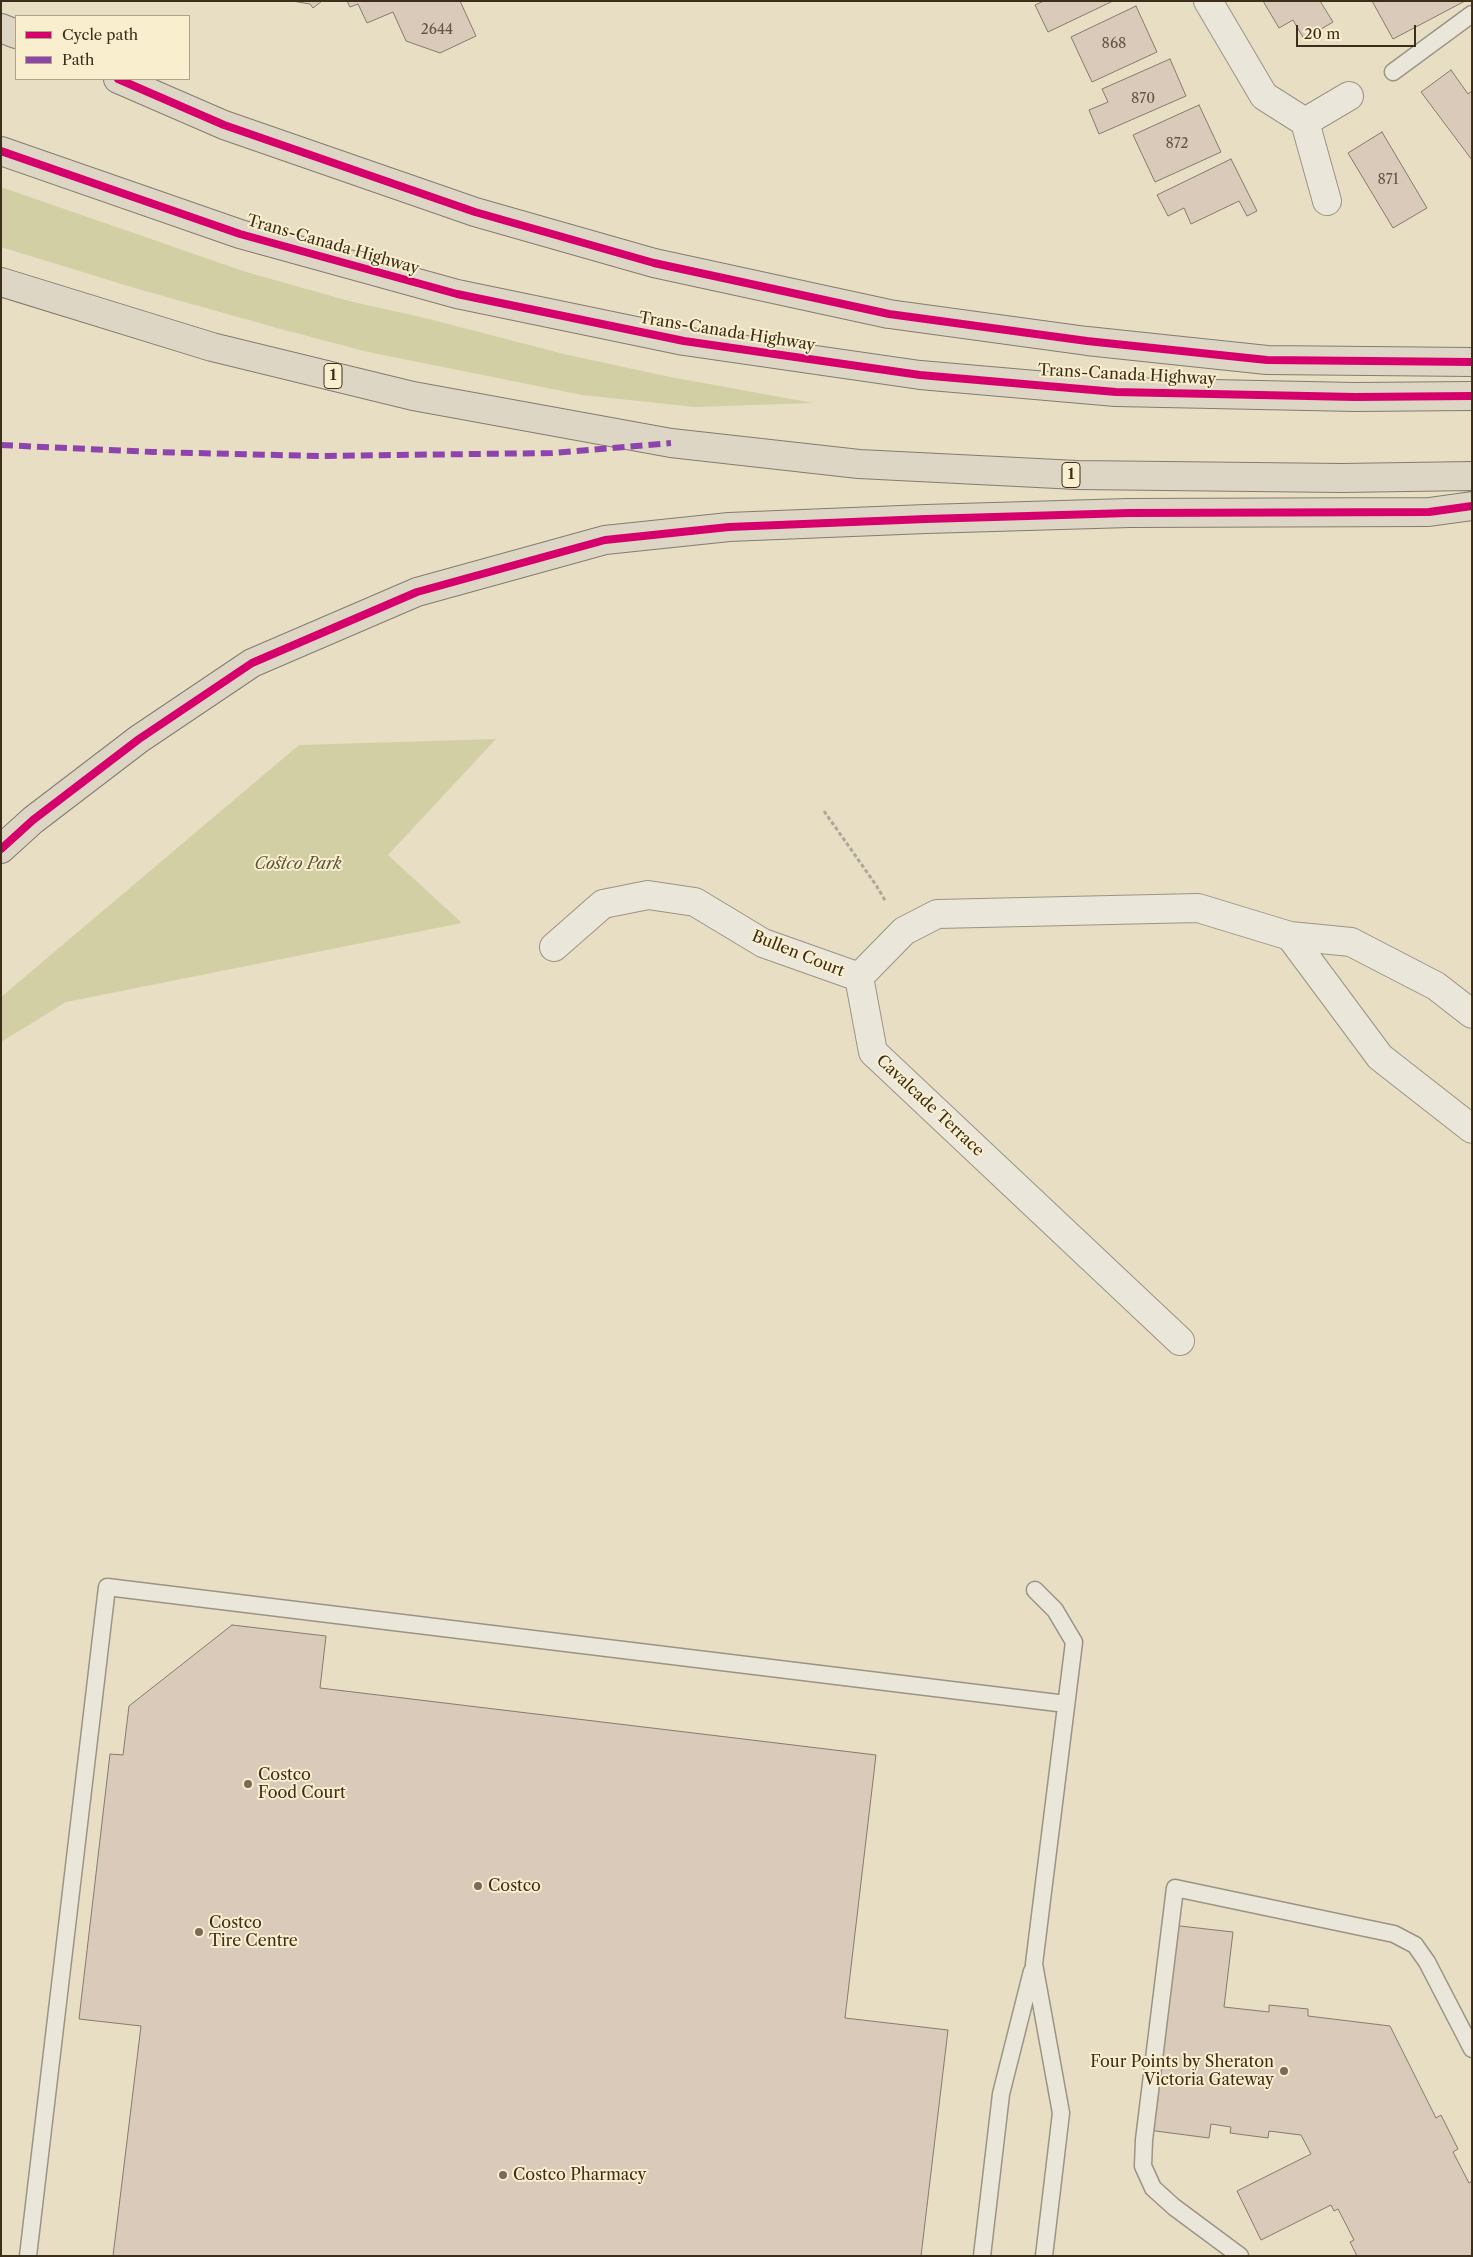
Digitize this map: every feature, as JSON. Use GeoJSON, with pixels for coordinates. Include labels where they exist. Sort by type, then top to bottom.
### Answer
{"type":"FeatureCollection","features":[{"type":"Feature","properties":{"kind":"highway"},"geometry":{"type":"LineString","coordinates":[[1,28],[15,34]]}},
{"type":"Feature","properties":{"kind":"highway"},"geometry":{"type":"LineString","coordinates":[[120,80],[224,125],[475,212],[654,263],[889,314],[1087,341],[1267,360],[1472,362]]}},
{"type":"Feature","properties":{"kind":"highway","name":"Trans-Canada Highway"},"geometry":{"type":"LineString","coordinates":[[1,152],[240,234],[457,294],[684,341],[920,376],[1116,392],[1472,396]]}},
{"type":"Feature","properties":{"kind":"highway","name":"1"},"geometry":{"type":"LineString","coordinates":[[1,282],[212,347],[404,393],[671,443],[859,464],[1077,476],[1342,478],[1472,476]]}},
{"type":"Feature","properties":{"kind":"highway"},"geometry":{"type":"LineString","coordinates":[[1,849],[33,820],[139,738],[252,663],[417,592],[605,540],[729,527],[1129,513],[1429,512],[1472,506]]}},
{"type":"Feature","properties":{"kind":"street"},"geometry":{"type":"LineString","coordinates":[[1208,1],[1264,96],[1305,122],[1327,202]]}},
{"type":"Feature","properties":{"kind":"street"},"geometry":{"type":"LineString","coordinates":[[1305,122],[1349,96]]}},
{"type":"Feature","properties":{"kind":"street","name":"Bullen Court"},"geometry":{"type":"LineString","coordinates":[[554,947],[603,904],[648,895],[695,902],[763,943],[859,978]]}},
{"type":"Feature","properties":{"kind":"street"},"geometry":{"type":"LineString","coordinates":[[859,978],[904,932],[937,914],[1198,908],[1290,936],[1351,942],[1436,986],[1472,1014]]}},
{"type":"Feature","properties":{"kind":"street"},"geometry":{"type":"LineString","coordinates":[[1290,936],[1380,1056],[1472,1129]]}},
{"type":"Feature","properties":{"kind":"street","name":"Cavalcade Terrace"},"geometry":{"type":"LineString","coordinates":[[859,978],[873,1052],[1180,1341]]}},
{"type":"Feature","properties":{"kind":"lane"},"geometry":{"type":"LineString","coordinates":[[1393,72],[1472,14]]}},
{"type":"Feature","properties":{"kind":"lane"},"geometry":{"type":"LineString","coordinates":[[28,2256],[107,1588],[1066,1704]]}},
{"type":"Feature","properties":{"kind":"lane"},"geometry":{"type":"LineString","coordinates":[[982,2256],[1001,2094],[1034,1964],[1074,1642],[1055,1610],[1035,1590]]}},
{"type":"Feature","properties":{"kind":"lane"},"geometry":{"type":"LineString","coordinates":[[1240,2256],[1174,2207],[1153,2188],[1143,2166],[1144,2140],[1174,1888],[1394,1934],[1415,1945],[1472,2049]]}},
{"type":"Feature","properties":{"kind":"lane"},"geometry":{"type":"LineString","coordinates":[[1034,1964],[1061,2113],[1044,2256]]}},
{"type":"Feature","properties":{"kind":"path"},"geometry":{"type":"LineString","coordinates":[[824,811],[876,885],[889,908]]}},
{"type":"Feature","properties":{"kind":"green space"},"geometry":{"type":"Polygon","coordinates":[[[1,187],[246,272],[349,301],[425,318],[564,354],[665,376],[813,403],[695,407],[582,395],[368,352],[277,328],[138,289],[1,247],[1,187]]]}},
{"type":"Feature","properties":{"kind":"green space","name":"Costco Park"},"geometry":{"type":"Polygon","coordinates":[[[496,739],[388,855],[462,923],[66,1002],[1,1042],[1,997],[299,745],[496,739]]]}},
{"type":"Feature","properties":{"kind":"building"},"geometry":{"type":"Polygon","coordinates":[[[292,1],[322,1],[313,8],[310,4],[292,1]]]}},
{"type":"Feature","properties":{"kind":"building"},"geometry":{"type":"Polygon","coordinates":[[[347,1],[460,1],[476,36],[440,53],[406,41],[393,12],[367,23],[358,4],[350,7],[347,1]]]}},
{"type":"Feature","properties":{"kind":"building"},"geometry":{"type":"Polygon","coordinates":[[[1044,1],[1113,1],[1048,32],[1035,5],[1044,1]]]}},
{"type":"Feature","properties":{"kind":"building"},"geometry":{"type":"Polygon","coordinates":[[[1263,1],[1320,1],[1333,22],[1304,39],[1293,20],[1279,28],[1263,1]]]}},
{"type":"Feature","properties":{"kind":"building"},"geometry":{"type":"Polygon","coordinates":[[[1372,1],[1465,1],[1393,39],[1372,1]]]}},
{"type":"Feature","properties":{"kind":"building"},"geometry":{"type":"Polygon","coordinates":[[[1136,6],[1157,52],[1092,82],[1071,37],[1136,6]]]}},
{"type":"Feature","properties":{"kind":"building"},"geometry":{"type":"Polygon","coordinates":[[[1170,59],[1186,96],[1099,134],[1089,110],[1108,102],[1102,89],[1170,59]]]}},
{"type":"Feature","properties":{"kind":"building"},"geometry":{"type":"Polygon","coordinates":[[[1451,70],[1468,94],[1472,91],[1472,160],[1421,92],[1451,70]]]}},
{"type":"Feature","properties":{"kind":"building"},"geometry":{"type":"Polygon","coordinates":[[[1199,105],[1221,152],[1155,182],[1133,135],[1199,105]]]}},
{"type":"Feature","properties":{"kind":"building"},"geometry":{"type":"Polygon","coordinates":[[[1382,132],[1427,208],[1393,228],[1348,153],[1382,132]]]}},
{"type":"Feature","properties":{"kind":"building"},"geometry":{"type":"Polygon","coordinates":[[[1231,159],[1257,211],[1247,216],[1239,201],[1191,224],[1184,208],[1168,216],[1157,195],[1231,159]]]}},
{"type":"Feature","properties":{"kind":"building","name":"Costco"},"geometry":{"type":"Polygon","coordinates":[[[232,1625],[326,1636],[320,1688],[876,1755],[845,2018],[948,2030],[921,2256],[113,2256],[141,2026],[79,2019],[110,1754],[123,1755],[129,1706],[232,1625]]]}},
{"type":"Feature","properties":{"kind":"building","name":"Four Points by Sheraton Victoria Gateway"},"geometry":{"type":"Polygon","coordinates":[[[1171,1925],[1233,1932],[1224,2007],[1269,2012],[1269,2005],[1308,2009],[1308,2016],[1390,2026],[1436,2118],[1441,2115],[1458,2149],[1453,2152],[1469,2183],[1472,2181],[1472,2256],[1357,2256],[1350,2242],[1354,2240],[1338,2209],[1334,2211],[1331,2205],[1261,2240],[1237,2191],[1311,2154],[1301,2135],[1269,2131],[1268,2138],[1230,2133],[1231,2127],[1211,2124],[1209,2138],[1148,2130],[1171,1925]]]}},
{"type":"Feature","properties":{"kind":"marked path"},"geometry":{"type":"LineString","coordinates":[[1,445],[153,452],[319,456],[552,453],[671,443]]}},
{"type":"Feature","properties":{"kind":"cycle path"},"geometry":{"type":"LineString","coordinates":[[120,80],[224,125],[475,212],[654,263],[889,314],[1087,341],[1267,360],[1472,362]]}},
{"type":"Feature","properties":{"kind":"cycle path"},"geometry":{"type":"LineString","coordinates":[[1,151],[240,234],[457,294],[684,341],[920,375],[1116,392],[1355,397],[1472,396]]}},
{"type":"Feature","properties":{"kind":"cycle path"},"geometry":{"type":"LineString","coordinates":[[1,849],[33,820],[139,739],[252,663],[417,592],[605,540],[729,527],[926,519],[1129,513],[1429,512],[1472,506]]}},
{"type":"Feature","properties":{"kind":"place","name":"Costco Food Court"},"geometry":{"type":"Point","coordinates":[248,1784]}},
{"type":"Feature","properties":{"kind":"place","name":"Costco"},"geometry":{"type":"Point","coordinates":[478,1886]}},
{"type":"Feature","properties":{"kind":"place","name":"Costco Tire Centre"},"geometry":{"type":"Point","coordinates":[199,1932]}},
{"type":"Feature","properties":{"kind":"place","name":"Four Points by Sheraton Victoria Gateway"},"geometry":{"type":"Point","coordinates":[1284,2071]}},
{"type":"Feature","properties":{"kind":"place","name":"Costco Pharmacy"},"geometry":{"type":"Point","coordinates":[503,2175]}}]}
